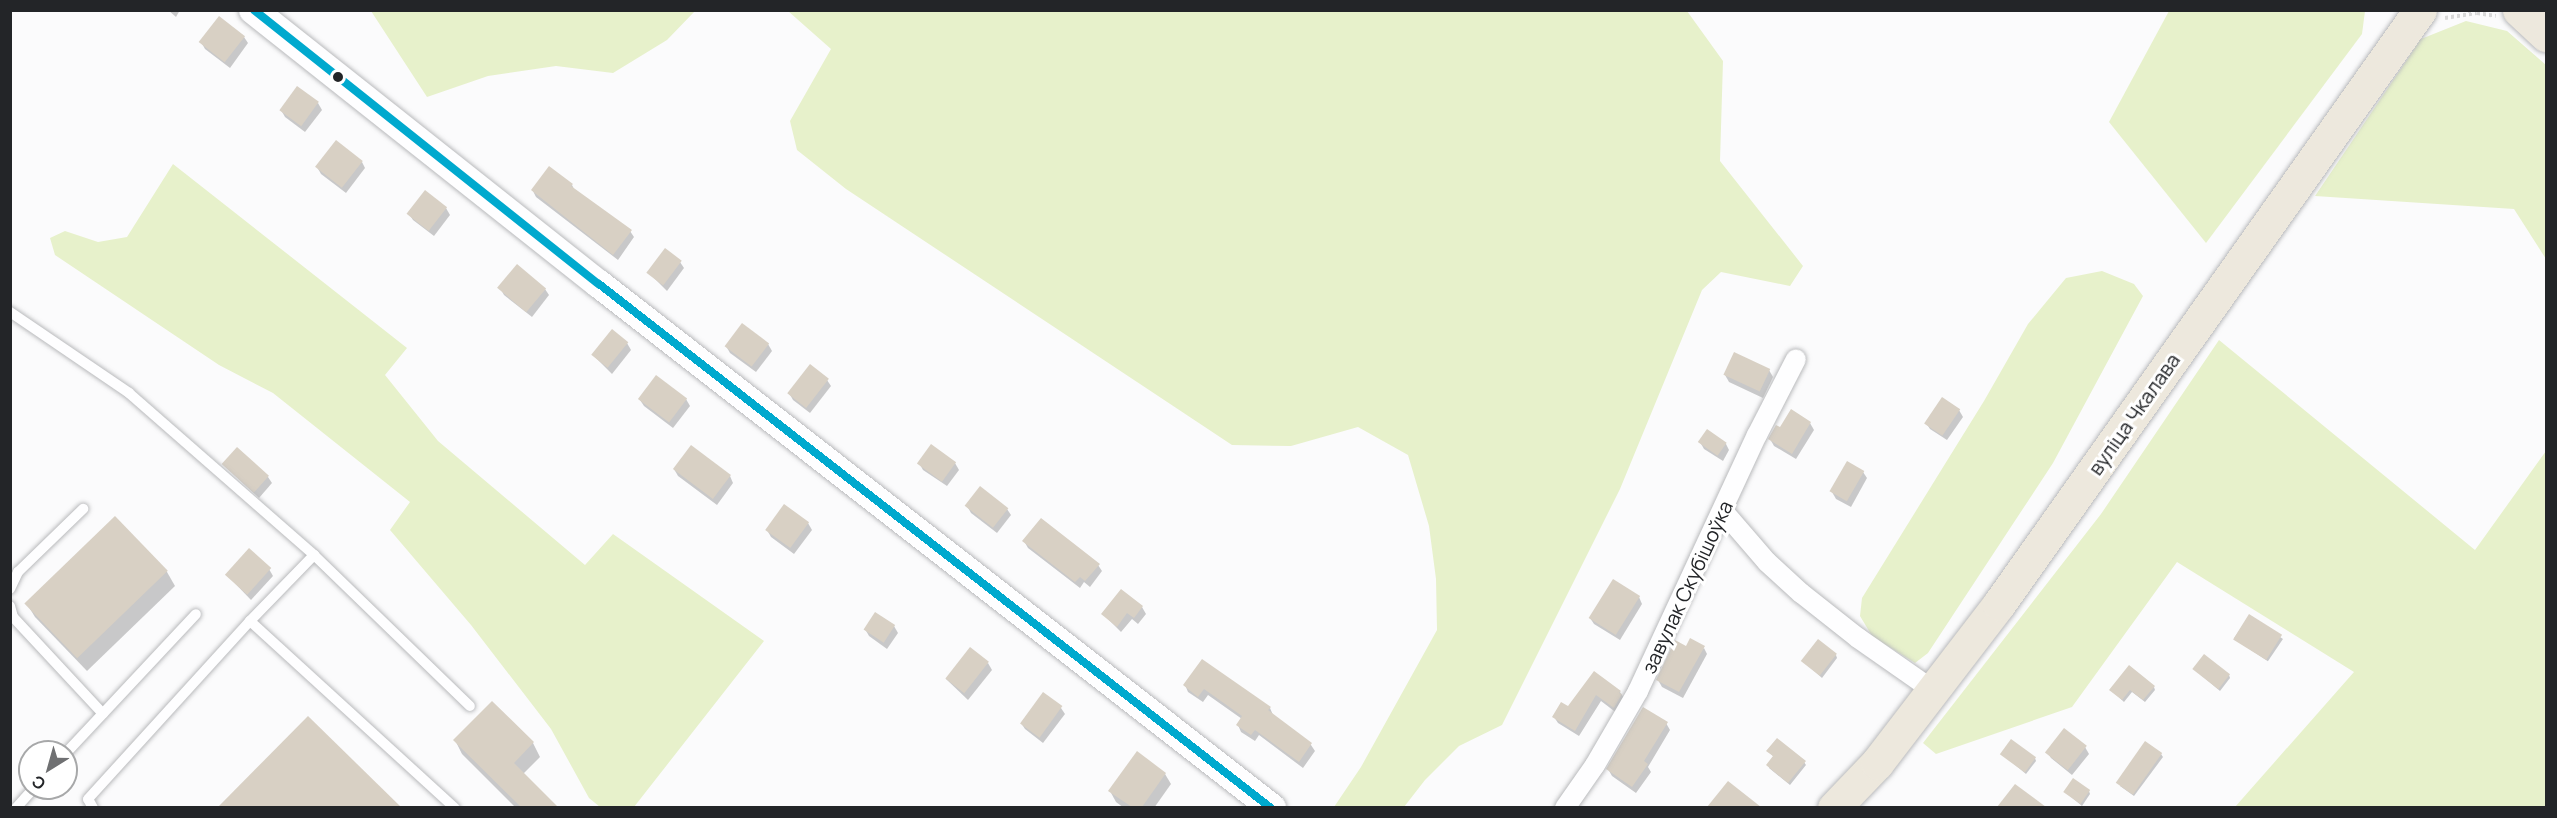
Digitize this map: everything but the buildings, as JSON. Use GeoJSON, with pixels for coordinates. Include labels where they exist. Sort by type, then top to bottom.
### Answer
{"type":"FeatureCollection","features":[{"type":"Feature","properties":{"kind":"highway","name":"вуліца Чкалава"},"geometry":{"type":"LineString","coordinates":[[1834,807],[1877,764],[1999,604],[2425,13]]}},
{"type":"Feature","properties":{"kind":"highway"},"geometry":{"type":"LineString","coordinates":[[2510,13],[2547,35]]}},
{"type":"Feature","properties":{"kind":"main road"},"geometry":{"type":"LineString","coordinates":[[253,10],[608,291],[1272,807]]}},
{"type":"Feature","properties":{"kind":"street","name":"завулак Скубішоўка"},"geometry":{"type":"LineString","coordinates":[[1565,807],[1595,765],[1638,691],[1796,359]]}},
{"type":"Feature","properties":{"kind":"street"},"geometry":{"type":"LineString","coordinates":[[1723,512],[1767,562],[1801,593],[1858,638],[1934,691]]}},
{"type":"Feature","properties":{"kind":"lane"},"geometry":{"type":"LineString","coordinates":[[10,312],[129,393],[314,555],[471,706]]}},
{"type":"Feature","properties":{"kind":"lane"},"geometry":{"type":"LineString","coordinates":[[10,589],[18,572],[83,509]]}},
{"type":"Feature","properties":{"kind":"lane"},"geometry":{"type":"LineString","coordinates":[[93,807],[88,799],[250,621],[314,555]]}},
{"type":"Feature","properties":{"kind":"lane"},"geometry":{"type":"LineString","coordinates":[[10,606],[13,617],[103,714]]}},
{"type":"Feature","properties":{"kind":"lane"},"geometry":{"type":"LineString","coordinates":[[78,740],[196,614]]}},
{"type":"Feature","properties":{"kind":"lane"},"geometry":{"type":"LineString","coordinates":[[250,621],[455,807]]}},
{"type":"Feature","properties":{"kind":"path"},"geometry":{"type":"LineString","coordinates":[[2425,13],[2510,13]]}},
{"type":"Feature","properties":{"kind":"green space"},"geometry":{"type":"Polygon","coordinates":[[[371,11],[695,11],[667,40],[613,73],[556,66],[488,76],[427,97],[371,11]]]}},
{"type":"Feature","properties":{"kind":"green space"},"geometry":{"type":"Polygon","coordinates":[[[788,11],[1687,11],[1723,61],[1720,161],[1803,266],[1790,286],[1721,272],[1702,290],[1620,489],[1502,725],[1459,746],[1425,780],[1404,807],[1334,807],[1361,767],[1437,630],[1436,579],[1429,526],[1408,455],[1358,427],[1291,446],[1232,445],[846,189],[797,150],[790,121],[831,49],[788,11]]]}},
{"type":"Feature","properties":{"kind":"green space"},"geometry":{"type":"Polygon","coordinates":[[[2169,11],[2365,11],[2362,34],[2206,243],[2109,122],[2169,11]]]}},
{"type":"Feature","properties":{"kind":"green space"},"geometry":{"type":"Polygon","coordinates":[[[2466,21],[2507,31],[2546,65],[2546,259],[2514,209],[2315,196],[2421,39],[2466,21]]]}},
{"type":"Feature","properties":{"kind":"green space"},"geometry":{"type":"Polygon","coordinates":[[[173,164],[407,348],[385,375],[438,441],[585,565],[613,534],[764,641],[634,807],[600,807],[589,798],[551,729],[471,625],[390,530],[410,502],[273,393],[219,365],[55,255],[50,238],[65,231],[98,242],[127,237],[173,164]]]}},
{"type":"Feature","properties":{"kind":"green space"},"geometry":{"type":"Polygon","coordinates":[[[2102,271],[2134,284],[2143,296],[2053,463],[1928,653],[1915,663],[1872,636],[1860,616],[1862,598],[1984,401],[2028,324],[2066,278],[2102,271]]]}},
{"type":"Feature","properties":{"kind":"green space"},"geometry":{"type":"Polygon","coordinates":[[[2219,340],[2475,550],[2546,451],[2546,807],[2235,807],[2354,672],[2177,562],[2072,707],[1936,754],[1923,743],[2101,514],[2219,340]]]}},
{"type":"Feature","properties":{"kind":"transit line"},"geometry":{"type":"LineString","coordinates":[[254,10],[599,284],[1271,808]]}}]}
